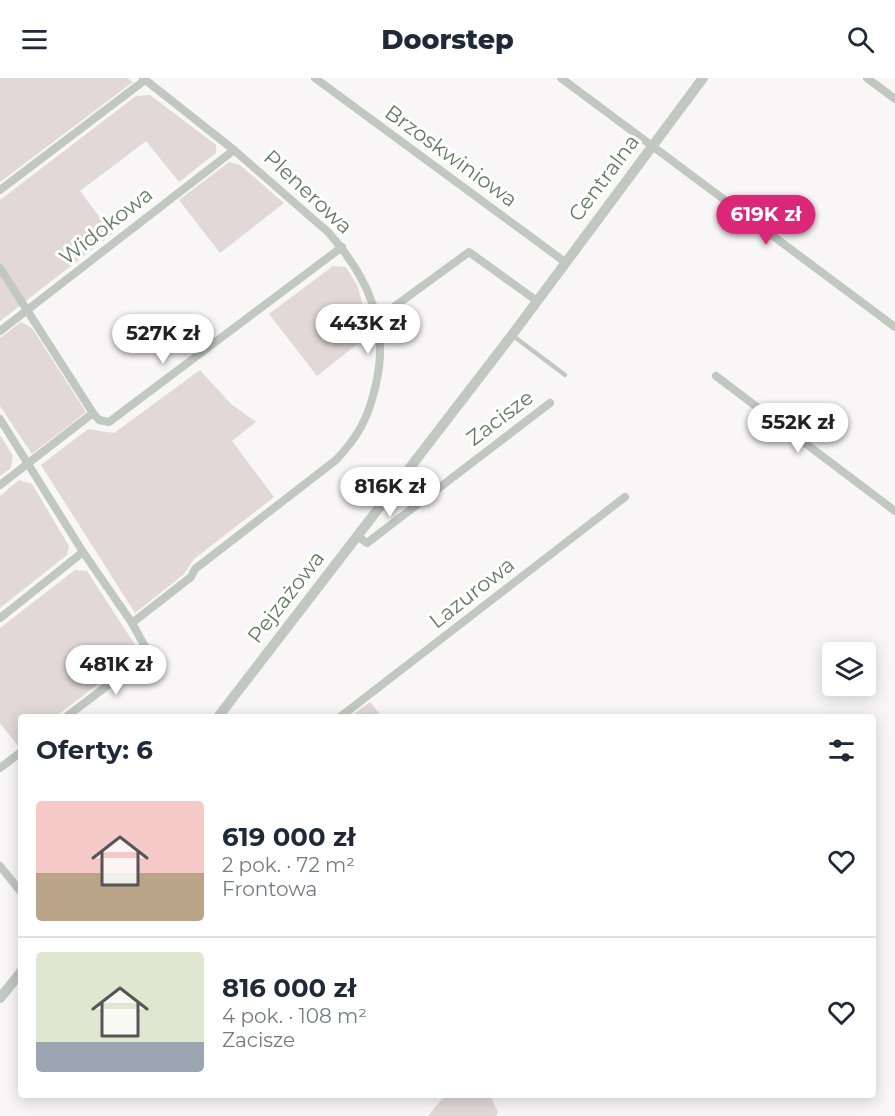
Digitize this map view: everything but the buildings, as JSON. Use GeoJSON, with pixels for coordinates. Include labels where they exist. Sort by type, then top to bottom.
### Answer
{"type":"FeatureCollection","features":[{"type":"Feature","properties":{"kind":"street","name":"Brzoskwiniowa"},"geometry":{"type":"LineString","coordinates":[[315,78],[566,262]]}},
{"type":"Feature","properties":{"kind":"street"},"geometry":{"type":"LineString","coordinates":[[561,78],[895,327]]}},
{"type":"Feature","properties":{"kind":"street","name":"Centralna"},"geometry":{"type":"LineString","coordinates":[[537,301],[703,78]]}},
{"type":"Feature","properties":{"kind":"street"},"geometry":{"type":"LineString","coordinates":[[867,78],[895,99]]}},
{"type":"Feature","properties":{"kind":"street"},"geometry":{"type":"LineString","coordinates":[[0,190],[144,79]]}},
{"type":"Feature","properties":{"kind":"street","name":"Plenerowa"},"geometry":{"type":"LineString","coordinates":[[132,623],[191,577],[195,569],[336,460],[351,444],[368,414],[381,364],[382,345],[377,316],[364,281],[342,247],[321,224],[234,150],[144,79]]}},
{"type":"Feature","properties":{"kind":"street","name":"Widokowa"},"geometry":{"type":"LineString","coordinates":[[0,331],[234,150]]}},
{"type":"Feature","properties":{"kind":"street"},"geometry":{"type":"LineString","coordinates":[[0,268],[93,413],[99,420],[109,422],[342,247]]}},
{"type":"Feature","properties":{"kind":"street"},"geometry":{"type":"LineString","coordinates":[[377,316],[391,309],[469,252],[537,301]]}},
{"type":"Feature","properties":{"kind":"street","name":"Pejzażowa"},"geometry":{"type":"LineString","coordinates":[[220,714],[537,301]]}},
{"type":"Feature","properties":{"kind":"street"},"geometry":{"type":"LineString","coordinates":[[716,376],[895,510]]}},
{"type":"Feature","properties":{"kind":"street","name":"Zacisze"},"geometry":{"type":"LineString","coordinates":[[357,536],[367,543],[550,403]]}},
{"type":"Feature","properties":{"kind":"street"},"geometry":{"type":"LineString","coordinates":[[0,485],[93,413]]}},
{"type":"Feature","properties":{"kind":"street"},"geometry":{"type":"LineString","coordinates":[[0,419],[83,552],[132,623],[149,654],[70,714]]}},
{"type":"Feature","properties":{"kind":"street","name":"Lazurowa"},"geometry":{"type":"LineString","coordinates":[[344,714],[625,498]]}},
{"type":"Feature","properties":{"kind":"street"},"geometry":{"type":"LineString","coordinates":[[0,618],[83,552]]}},
{"type":"Feature","properties":{"kind":"street"},"geometry":{"type":"LineString","coordinates":[[0,768],[18,754]]}},
{"type":"Feature","properties":{"kind":"street"},"geometry":{"type":"LineString","coordinates":[[0,866],[18,888]]}},
{"type":"Feature","properties":{"kind":"street"},"geometry":{"type":"LineString","coordinates":[[0,998],[18,976]]}},
{"type":"Feature","properties":{"kind":"lane"},"geometry":{"type":"LineString","coordinates":[[512,335],[565,375]]}},
{"type":"Feature","properties":{"kind":"shaded area"},"geometry":{"type":"Polygon","coordinates":[[[0,78],[127,78],[133,82],[0,182],[0,78]]]}},
{"type":"Feature","properties":{"kind":"shaded area"},"geometry":{"type":"Polygon","coordinates":[[[150,95],[216,145],[216,153],[179,182],[146,141],[80,191],[112,234],[0,321],[0,200],[136,96],[150,95]]]}},
{"type":"Feature","properties":{"kind":"shaded area"},"geometry":{"type":"Polygon","coordinates":[[[229,162],[240,165],[284,203],[220,253],[179,200],[229,162]]]}},
{"type":"Feature","properties":{"kind":"shaded area"},"geometry":{"type":"Polygon","coordinates":[[[333,266],[346,267],[358,287],[370,334],[317,376],[269,314],[333,266]]]}},
{"type":"Feature","properties":{"kind":"shaded area"},"geometry":{"type":"Polygon","coordinates":[[[21,322],[32,328],[86,412],[32,454],[0,406],[0,338],[21,322]]]}},
{"type":"Feature","properties":{"kind":"shaded area"},"geometry":{"type":"Polygon","coordinates":[[[200,370],[231,404],[256,422],[232,441],[274,497],[194,559],[183,575],[135,613],[41,465],[88,429],[114,433],[200,370]]]}},
{"type":"Feature","properties":{"kind":"shaded area"},"geometry":{"type":"Polygon","coordinates":[[[0,435],[13,456],[11,468],[0,476],[0,435]]]}},
{"type":"Feature","properties":{"kind":"shaded area"},"geometry":{"type":"Polygon","coordinates":[[[19,480],[32,484],[69,546],[67,555],[0,608],[0,496],[19,480]]]}},
{"type":"Feature","properties":{"kind":"shaded area"},"geometry":{"type":"Polygon","coordinates":[[[75,570],[87,571],[135,645],[132,658],[59,714],[18,714],[18,746],[0,723],[0,628],[75,570]]]}},
{"type":"Feature","properties":{"kind":"shaded area"},"geometry":{"type":"Polygon","coordinates":[[[370,702],[380,714],[354,714],[370,702]]]}},
{"type":"Feature","properties":{"kind":"shaded area"},"geometry":{"type":"Polygon","coordinates":[[[491,1098],[498,1112],[496,1116],[428,1116],[442,1099],[491,1098]]]}}]}
